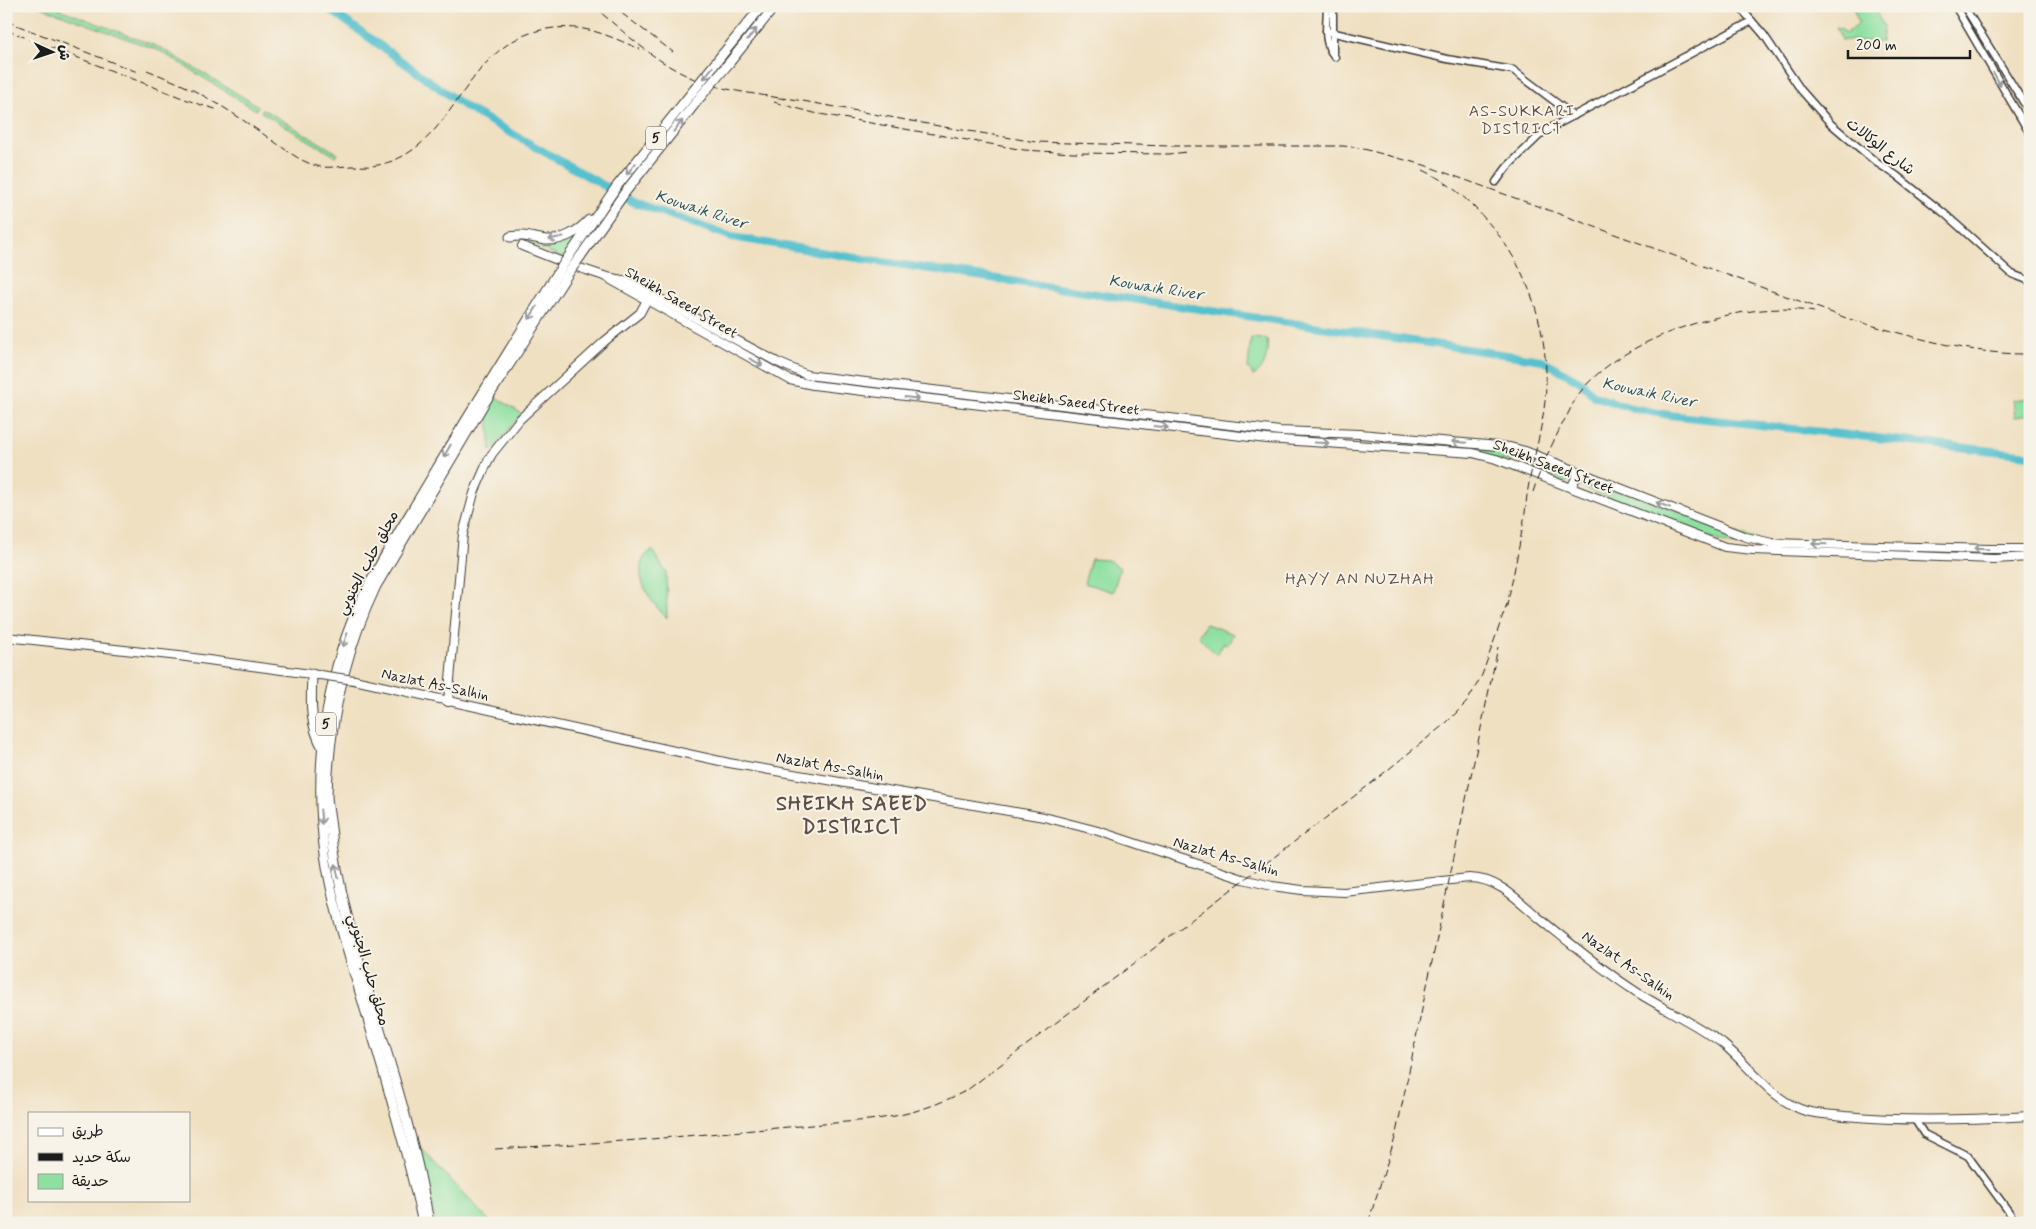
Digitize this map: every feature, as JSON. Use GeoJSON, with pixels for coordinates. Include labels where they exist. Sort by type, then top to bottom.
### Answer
{"type":"FeatureCollection","features":[{"type":"Feature","properties":{"kind":"highway","name":"5"},"geometry":{"type":"LineString","coordinates":[[563,273],[571,253],[611,203],[626,191],[698,93],[721,56],[762,6]]}},
{"type":"Feature","properties":{"kind":"highway","name":"5"},"geometry":{"type":"LineString","coordinates":[[563,273],[580,257],[611,203],[618,186],[698,93],[729,63],[775,6]]}},
{"type":"Feature","properties":{"kind":"highway"},"geometry":{"type":"LineString","coordinates":[[510,237],[525,234],[547,240],[558,239],[582,227],[611,203]]}},
{"type":"Feature","properties":{"kind":"highway","name":"محلق حلب الجنوبي"},"geometry":{"type":"LineString","coordinates":[[423,1223],[402,1135],[336,911],[325,856],[319,798],[330,698],[337,664],[347,634],[371,581],[457,433],[563,273]]}},
{"type":"Feature","properties":{"kind":"highway","name":"محلق حلب الجنوبي"},"geometry":{"type":"LineString","coordinates":[[429,1223],[418,1164],[344,908],[334,855],[327,795],[333,732],[346,666],[365,611],[376,586],[563,273]]}},
{"type":"Feature","properties":{"kind":"highway"},"geometry":{"type":"LineString","coordinates":[[316,675],[312,724],[323,748]]}},
{"type":"Feature","properties":{"kind":"main road"},"geometry":{"type":"LineString","coordinates":[[522,246],[560,261]]}},
{"type":"Feature","properties":{"kind":"main road","name":"Sheikh Saeed Street"},"geometry":{"type":"LineString","coordinates":[[580,268],[627,281],[649,297],[753,360],[790,380],[803,383],[1266,440],[1473,452],[1725,547],[1753,550],[1994,560],[2030,557]]}},
{"type":"Feature","properties":{"kind":"main road"},"geometry":{"type":"LineString","coordinates":[[448,702],[463,534],[474,493],[487,463],[520,419],[605,341],[640,314],[649,297]]}},
{"type":"Feature","properties":{"kind":"main road","name":"Sheikh Saeed Street"},"geometry":{"type":"LineString","coordinates":[[649,297],[798,373],[807,375],[1200,422],[1298,432],[1360,434],[1517,448],[1746,538],[1772,543],[1989,549],[2030,548]]}},
{"type":"Feature","properties":{"kind":"main road"},"geometry":{"type":"LineString","coordinates":[[1200,422],[1200,431]]}},
{"type":"Feature","properties":{"kind":"main road"},"geometry":{"type":"LineString","coordinates":[[1514,466],[1517,448]]}},
{"type":"Feature","properties":{"kind":"main road"},"geometry":{"type":"LineString","coordinates":[[1572,488],[1579,472]]}},
{"type":"Feature","properties":{"kind":"main road","name":"Nazlat As-Salhin"},"geometry":{"type":"LineString","coordinates":[[6,637],[265,666],[354,680],[762,769],[1044,817],[1098,831],[1241,878],[1272,886],[1344,892],[1469,878],[1490,880],[1502,887],[1558,933],[1626,984],[1721,1043],[1769,1089],[1787,1102],[1803,1110],[1814,1113],[1871,1119],[1957,1120],[2030,1116]]}},
{"type":"Feature","properties":{"kind":"street"},"geometry":{"type":"LineString","coordinates":[[1327,6],[1329,32]]}},
{"type":"Feature","properties":{"kind":"street"},"geometry":{"type":"LineString","coordinates":[[1329,32],[1334,6]]}},
{"type":"Feature","properties":{"kind":"street","name":"شارع الوكالات"},"geometry":{"type":"LineString","coordinates":[[1739,6],[1764,35],[1801,90],[1831,124],[1877,163],[1896,175],[1945,214],[2012,274],[2030,281]]}},
{"type":"Feature","properties":{"kind":"street"},"geometry":{"type":"LineString","coordinates":[[1955,6],[2030,134]]}},
{"type":"Feature","properties":{"kind":"street"},"geometry":{"type":"LineString","coordinates":[[1964,6],[2030,113]]}},
{"type":"Feature","properties":{"kind":"street"},"geometry":{"type":"LineString","coordinates":[[1496,182],[1507,167],[1544,132],[1752,21]]}},
{"type":"Feature","properties":{"kind":"street"},"geometry":{"type":"LineString","coordinates":[[1329,32],[1463,62],[1513,70],[1574,116]]}},
{"type":"Feature","properties":{"kind":"street"},"geometry":{"type":"LineString","coordinates":[[1915,1120],[1924,1134],[1968,1156],[2017,1223]]}},
{"type":"Feature","properties":{"kind":"green space"},"geometry":{"type":"Polygon","coordinates":[[[38,6],[51,6],[161,48],[258,106],[256,110],[160,51],[38,6]]]}},
{"type":"Feature","properties":{"kind":"green space"},"geometry":{"type":"Polygon","coordinates":[[[1852,6],[1872,6],[1884,26],[1882,42],[1842,40],[1836,27],[1841,28],[1845,34],[1859,23],[1852,6]]]}},
{"type":"Feature","properties":{"kind":"green space"},"geometry":{"type":"Polygon","coordinates":[[[263,109],[337,153],[335,156],[261,112],[263,109]]]}},
{"type":"Feature","properties":{"kind":"green space"},"geometry":{"type":"Polygon","coordinates":[[[584,229],[563,258],[526,243],[526,241],[544,243],[584,229]]]}},
{"type":"Feature","properties":{"kind":"green space"},"geometry":{"type":"Polygon","coordinates":[[[1251,338],[1267,339],[1267,355],[1263,366],[1253,376],[1248,368],[1251,338]]]}},
{"type":"Feature","properties":{"kind":"green space"},"geometry":{"type":"Polygon","coordinates":[[[496,397],[522,414],[491,451],[488,413],[496,397]]]}},
{"type":"Feature","properties":{"kind":"green space"},"geometry":{"type":"Polygon","coordinates":[[[2030,398],[2030,415],[2015,417],[2013,400],[2030,398]]]}},
{"type":"Feature","properties":{"kind":"green space"},"geometry":{"type":"Polygon","coordinates":[[[1410,442],[1514,451],[1512,462],[1410,446],[1410,442]]]}},
{"type":"Feature","properties":{"kind":"green space"},"geometry":{"type":"Polygon","coordinates":[[[1546,462],[1572,472],[1573,475],[1567,483],[1542,474],[1546,462]]]}},
{"type":"Feature","properties":{"kind":"green space"},"geometry":{"type":"Polygon","coordinates":[[[1584,476],[1767,544],[2030,550],[2030,553],[1998,555],[1951,554],[1730,544],[1712,539],[1579,486],[1580,478],[1584,476]]]}},
{"type":"Feature","properties":{"kind":"green space"},"geometry":{"type":"Polygon","coordinates":[[[652,550],[666,572],[667,618],[647,593],[641,577],[643,560],[652,550]]]}},
{"type":"Feature","properties":{"kind":"green space"},"geometry":{"type":"Polygon","coordinates":[[[1091,559],[1108,560],[1120,568],[1113,592],[1084,583],[1091,559]]]}},
{"type":"Feature","properties":{"kind":"green space"},"geometry":{"type":"Polygon","coordinates":[[[1206,624],[1233,634],[1228,645],[1223,643],[1217,655],[1198,636],[1206,624]]]}},
{"type":"Feature","properties":{"kind":"green space"},"geometry":{"type":"Polygon","coordinates":[[[417,1144],[491,1223],[435,1223],[432,1202],[417,1144]]]}},
{"type":"Feature","properties":{"kind":"waterway","name":"Kouwaik River"},"geometry":{"type":"LineString","coordinates":[[325,6],[467,108],[633,202],[732,237],[863,259],[1542,360],[1581,382],[1594,396],[1631,408],[1669,415],[2030,455]]}},
{"type":"Feature","properties":{"kind":"railway"},"geometry":{"type":"LineString","coordinates":[[593,6],[665,64],[692,78],[726,89],[785,99]]}},
{"type":"Feature","properties":{"kind":"railway"},"geometry":{"type":"LineString","coordinates":[[612,6],[673,52]]}},
{"type":"Feature","properties":{"kind":"railway"},"geometry":{"type":"LineString","coordinates":[[6,21],[140,73]]}},
{"type":"Feature","properties":{"kind":"railway"},"geometry":{"type":"LineString","coordinates":[[147,70],[196,91],[307,162],[321,167],[368,166],[378,165],[407,154],[430,135],[486,63],[509,43],[538,31],[576,28],[609,36],[640,49]]}},
{"type":"Feature","properties":{"kind":"railway"},"geometry":{"type":"LineString","coordinates":[[6,30],[198,104],[219,110]]}},
{"type":"Feature","properties":{"kind":"railway"},"geometry":{"type":"LineString","coordinates":[[779,98],[1036,142],[1169,146],[1343,146],[1360,148],[1424,165],[1849,319],[1961,348],[2030,354]]}},
{"type":"Feature","properties":{"kind":"railway"},"geometry":{"type":"LineString","coordinates":[[774,102],[814,113],[1024,150],[1073,153],[1169,154],[1187,152]]}},
{"type":"Feature","properties":{"kind":"railway"},"geometry":{"type":"LineString","coordinates":[[1423,170],[1443,181],[1478,211],[1507,246],[1528,287],[1536,309],[1541,332],[1545,355],[1545,401],[1506,610]]}},
{"type":"Feature","properties":{"kind":"railway"},"geometry":{"type":"LineString","coordinates":[[1533,492],[1548,454],[1578,395],[1598,374],[1623,355],[1653,339],[1686,326],[1720,317],[1754,311],[1786,309],[1814,312]]}},
{"type":"Feature","properties":{"kind":"railway"},"geometry":{"type":"LineString","coordinates":[[495,1149],[639,1140],[869,1120],[919,1110],[966,1091],[1369,785],[1446,723],[1467,702],[1482,675],[1507,604]]}},
{"type":"Feature","properties":{"kind":"railway"},"geometry":{"type":"LineString","coordinates":[[1368,1223],[1395,1138],[1498,647]]}},
{"type":"Feature","properties":{"kind":"district","name":"AS-SUKKARI DISTRICT"},"geometry":{"type":"Point","coordinates":[1522,120]}},
{"type":"Feature","properties":{"kind":"district","name":"ḨAYY AN NUZHAH"},"geometry":{"type":"Point","coordinates":[1360,579]}},
{"type":"Feature","properties":{"kind":"district","name":"SHEIKH SAEED DISTRICT"},"geometry":{"type":"Point","coordinates":[852,816]}}]}
